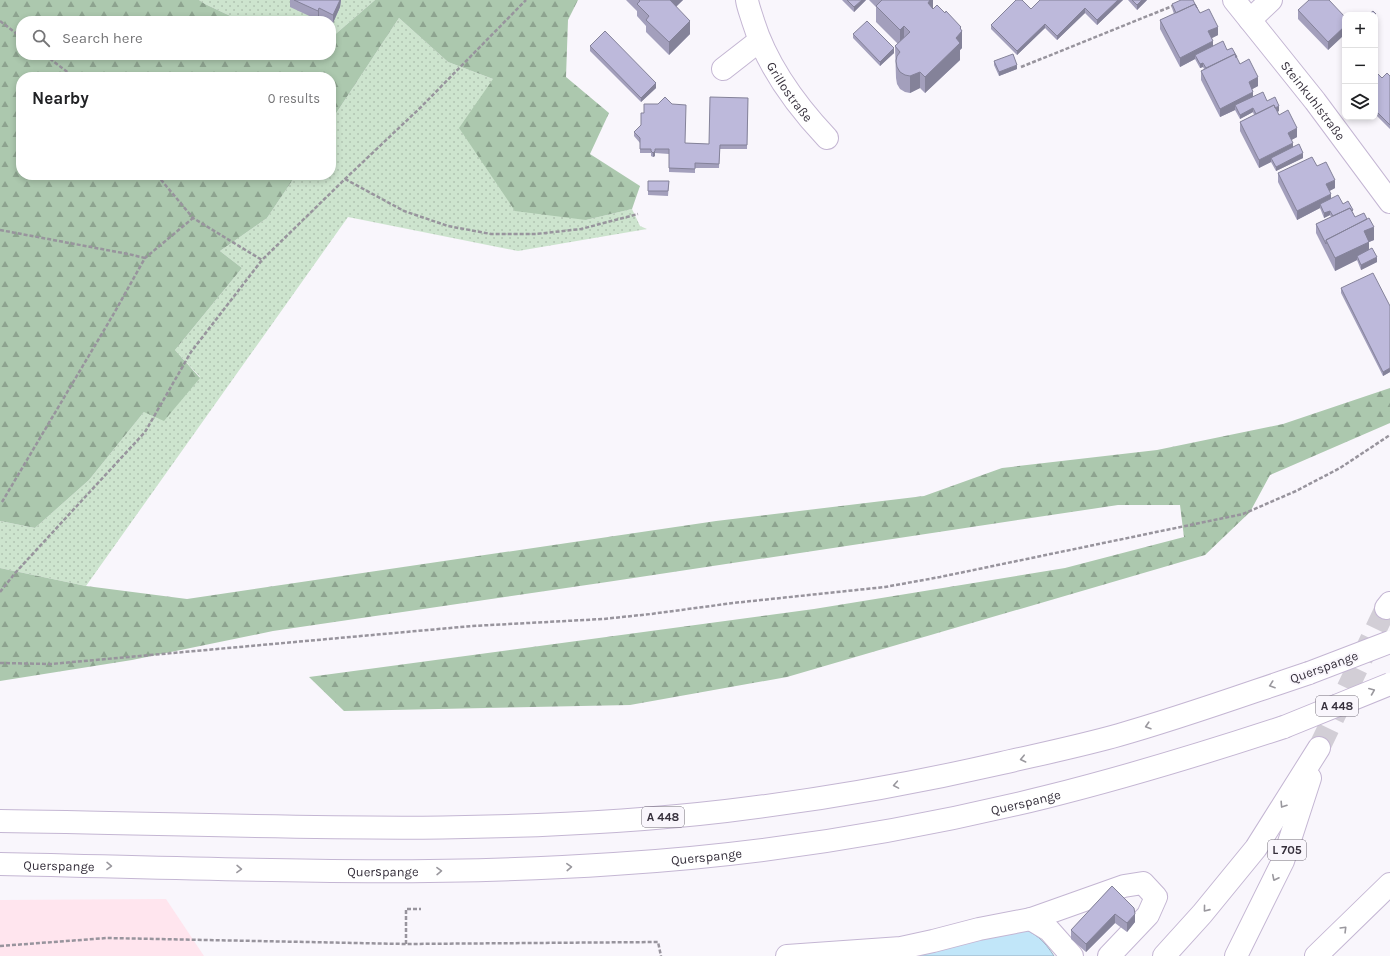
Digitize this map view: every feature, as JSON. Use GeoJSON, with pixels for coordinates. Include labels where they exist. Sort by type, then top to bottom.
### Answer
{"type":"FeatureCollection","features":[{"type":"Feature","properties":{"kind":"main road","name":"Grillostraße"},"geometry":{"type":"LineString","coordinates":[[747,0],[759,41],[771,66],[788,92],[827,138]]}},
{"type":"Feature","properties":{"kind":"main road","name":"Steinkuhlstraße"},"geometry":{"type":"LineString","coordinates":[[1234,0],[1315,101],[1390,202]]}},
{"type":"Feature","properties":{"kind":"main road"},"geometry":{"type":"LineString","coordinates":[[1250,20],[1271,0]]}},
{"type":"Feature","properties":{"kind":"main road"},"geometry":{"type":"LineString","coordinates":[[723,69],[759,41]]}},
{"type":"Feature","properties":{"kind":"main road","name":"Querspange"},"geometry":{"type":"LineString","coordinates":[[0,821],[289,828],[472,827],[603,822],[726,811],[788,803],[910,783],[1032,757],[1118,735],[1214,706],[1309,673],[1390,642]]}},
{"type":"Feature","properties":{"kind":"main road","name":"Querspange"},"geometry":{"type":"LineString","coordinates":[[0,864],[404,871],[554,868],[678,859],[808,843],[924,824],[1044,798],[1123,777],[1183,760],[1284,727],[1390,684]]}},
{"type":"Feature","properties":{"kind":"main road","name":"L 705"},"geometry":{"type":"LineString","coordinates":[[1164,956],[1202,914],[1256,848],[1319,748],[1283,861],[1239,951]]}},
{"type":"Feature","properties":{"kind":"main road"},"geometry":{"type":"LineString","coordinates":[[787,956],[842,954],[901,948],[979,929],[1031,919],[1124,886],[1143,883],[1156,897],[1148,916],[1109,956]]}},
{"type":"Feature","properties":{"kind":"main road"},"geometry":{"type":"LineString","coordinates":[[1316,956],[1390,884]]}},
{"type":"Feature","properties":{"kind":"main road"},"geometry":{"type":"LineString","coordinates":[[1031,919],[1049,930],[1072,956]]}},
{"type":"Feature","properties":{"kind":"path"},"geometry":{"type":"LineString","coordinates":[[0,592],[16,572],[145,432],[190,352],[262,260],[344,179],[421,107],[526,0]]}},
{"type":"Feature","properties":{"kind":"path"},"geometry":{"type":"LineString","coordinates":[[1021,67],[1180,3]]}},
{"type":"Feature","properties":{"kind":"path"},"geometry":{"type":"LineString","coordinates":[[0,21],[16,33]]}},
{"type":"Feature","properties":{"kind":"path"},"geometry":{"type":"LineString","coordinates":[[52,60],[67,72]]}},
{"type":"Feature","properties":{"kind":"path"},"geometry":{"type":"LineString","coordinates":[[344,179],[404,211],[448,226],[491,234],[536,234],[581,229],[638,214]]}},
{"type":"Feature","properties":{"kind":"path"},"geometry":{"type":"LineString","coordinates":[[161,180],[192,218],[262,260]]}},
{"type":"Feature","properties":{"kind":"path"},"geometry":{"type":"LineString","coordinates":[[2,502],[113,315],[145,258],[192,218]]}},
{"type":"Feature","properties":{"kind":"path"},"geometry":{"type":"LineString","coordinates":[[0,230],[145,258]]}},
{"type":"Feature","properties":{"kind":"path"},"geometry":{"type":"LineString","coordinates":[[0,663],[51,664],[472,626],[603,619],[733,603],[885,587],[1243,514],[1296,491],[1340,468],[1390,435]]}},
{"type":"Feature","properties":{"kind":"path"},"geometry":{"type":"LineString","coordinates":[[406,944],[406,909],[420,909]]}},
{"type":"Feature","properties":{"kind":"path"},"geometry":{"type":"LineString","coordinates":[[0,946],[107,938],[406,944],[658,942],[661,956]]}},
{"type":"Feature","properties":{"kind":"shaded area"},"geometry":{"type":"Polygon","coordinates":[[[166,899],[204,956],[0,956],[0,900],[166,899]]]}},
{"type":"Feature","properties":{"kind":"green space"},"geometry":{"type":"Polygon","coordinates":[[[0,0],[199,0],[230,16],[16,16],[16,60],[336,60],[336,34],[375,0],[578,0],[568,20],[566,77],[609,113],[590,154],[640,186],[632,209],[586,220],[515,211],[459,128],[493,79],[448,62],[399,18],[336,113],[336,72],[16,72],[16,180],[293,180],[267,218],[220,251],[242,268],[175,350],[200,378],[164,421],[144,412],[89,480],[35,528],[0,521],[0,0]]]}},
{"type":"Feature","properties":{"kind":"green space"},"geometry":{"type":"Polygon","coordinates":[[[199,0],[375,0],[336,34],[336,16],[230,16],[199,0]]]}},
{"type":"Feature","properties":{"kind":"green space"},"geometry":{"type":"Polygon","coordinates":[[[399,18],[448,62],[493,79],[586,220],[632,209],[640,226],[647,229],[518,251],[348,217],[86,586],[0,568],[0,521],[35,528],[89,480],[144,412],[200,377],[175,350],[242,268],[220,251],[267,218],[293,180],[336,180],[336,113],[399,18]]]}},
{"type":"Feature","properties":{"kind":"green space"},"geometry":{"type":"Polygon","coordinates":[[[1390,388],[1390,423],[1270,475],[1250,512],[1205,555],[787,677],[630,705],[344,711],[309,677],[814,609],[1065,568],[1184,537],[1180,505],[1118,505],[273,631],[132,660],[0,681],[0,568],[86,586],[187,599],[716,521],[924,496],[1002,468],[1157,450],[1283,424],[1390,388]]]}},
{"type":"Feature","properties":{"kind":"water"},"geometry":{"type":"Polygon","coordinates":[[[1018,926],[1039,938],[1054,956],[885,956],[1018,926]]]}},
{"type":"Feature","properties":{"kind":"building"},"geometry":{"type":"Polygon","coordinates":[[[294,0],[340,0],[333,15],[319,8],[318,11],[294,0]]]}},
{"type":"Feature","properties":{"kind":"building"},"geometry":{"type":"Polygon","coordinates":[[[639,0],[670,0],[690,21],[669,42],[646,20],[649,16],[637,4],[640,1],[639,0]]]}},
{"type":"Feature","properties":{"kind":"building"},"geometry":{"type":"Polygon","coordinates":[[[847,0],[862,0],[854,7],[847,0]]]}},
{"type":"Feature","properties":{"kind":"building"},"geometry":{"type":"Polygon","coordinates":[[[882,0],[930,0],[928,3],[933,9],[937,5],[945,13],[946,11],[961,27],[960,28],[962,31],[956,38],[960,43],[925,77],[920,72],[910,76],[905,75],[900,72],[897,67],[897,56],[900,52],[895,46],[910,32],[904,26],[900,30],[876,6],[882,0]]]}},
{"type":"Feature","properties":{"kind":"building"},"geometry":{"type":"Polygon","coordinates":[[[1016,0],[1022,0],[1031,9],[1040,0],[1118,0],[1097,20],[1085,8],[1057,36],[1045,24],[1017,51],[991,25],[1016,0]]]}},
{"type":"Feature","properties":{"kind":"building"},"geometry":{"type":"Polygon","coordinates":[[[1132,0],[1142,0],[1137,5],[1132,0]]]}},
{"type":"Feature","properties":{"kind":"building"},"geometry":{"type":"Polygon","coordinates":[[[1181,0],[1193,0],[1195,4],[1176,13],[1172,4],[1181,0]]]}},
{"type":"Feature","properties":{"kind":"building"},"geometry":{"type":"Polygon","coordinates":[[[1309,0],[1329,0],[1342,14],[1342,29],[1328,42],[1298,10],[1309,0]]]}},
{"type":"Feature","properties":{"kind":"building"},"geometry":{"type":"Polygon","coordinates":[[[1195,4],[1200,13],[1209,9],[1218,27],[1208,31],[1213,41],[1180,58],[1160,20],[1195,4]]]}},
{"type":"Feature","properties":{"kind":"building"},"geometry":{"type":"Polygon","coordinates":[[[867,21],[894,48],[880,62],[853,34],[867,21]]]}},
{"type":"Feature","properties":{"kind":"building"},"geometry":{"type":"Polygon","coordinates":[[[605,31],[656,83],[641,98],[590,46],[605,31]]]}},
{"type":"Feature","properties":{"kind":"building"},"geometry":{"type":"Polygon","coordinates":[[[1223,41],[1227,50],[1232,48],[1237,57],[1236,58],[1235,54],[1206,68],[1203,63],[1200,64],[1195,55],[1223,41]]]}},
{"type":"Feature","properties":{"kind":"building"},"geometry":{"type":"Polygon","coordinates":[[[1013,54],[1017,65],[999,72],[994,61],[1013,54]]]}},
{"type":"Feature","properties":{"kind":"building"},"geometry":{"type":"Polygon","coordinates":[[[1235,54],[1240,64],[1249,59],[1258,77],[1249,82],[1253,92],[1220,109],[1201,71],[1235,54]]]}},
{"type":"Feature","properties":{"kind":"building"},"geometry":{"type":"Polygon","coordinates":[[[1387,73],[1390,76],[1390,125],[1378,113],[1378,74],[1382,78],[1387,73]]]}},
{"type":"Feature","properties":{"kind":"building"},"geometry":{"type":"Polygon","coordinates":[[[1263,92],[1267,101],[1275,97],[1279,106],[1275,108],[1274,105],[1256,114],[1253,108],[1240,115],[1235,105],[1263,92]]]}},
{"type":"Feature","properties":{"kind":"building"},"geometry":{"type":"Polygon","coordinates":[[[665,97],[672,104],[686,105],[685,143],[709,144],[710,97],[748,98],[747,145],[720,145],[719,164],[695,163],[695,169],[669,168],[669,149],[655,149],[653,153],[651,149],[640,149],[640,138],[634,132],[641,125],[641,113],[644,113],[644,104],[658,104],[665,97]]]}},
{"type":"Feature","properties":{"kind":"building"},"geometry":{"type":"Polygon","coordinates":[[[1274,105],[1279,115],[1288,110],[1297,128],[1288,133],[1293,143],[1259,160],[1240,122],[1274,105]]]}},
{"type":"Feature","properties":{"kind":"building"},"geometry":{"type":"Polygon","coordinates":[[[1299,144],[1303,153],[1276,167],[1271,158],[1299,144]]]}},
{"type":"Feature","properties":{"kind":"building"},"geometry":{"type":"Polygon","coordinates":[[[1312,157],[1317,166],[1326,162],[1335,180],[1326,184],[1331,194],[1297,211],[1278,173],[1312,157]]]}},
{"type":"Feature","properties":{"kind":"building"},"geometry":{"type":"Polygon","coordinates":[[[648,181],[669,181],[668,191],[648,191],[648,181]]]}},
{"type":"Feature","properties":{"kind":"building"},"geometry":{"type":"Polygon","coordinates":[[[1338,195],[1343,204],[1348,201],[1353,210],[1352,211],[1350,208],[1333,216],[1330,211],[1324,213],[1320,204],[1338,195]]]}},
{"type":"Feature","properties":{"kind":"building"},"geometry":{"type":"Polygon","coordinates":[[[1350,208],[1355,217],[1364,213],[1367,219],[1326,240],[1326,244],[1316,224],[1350,208]]]}},
{"type":"Feature","properties":{"kind":"building"},"geometry":{"type":"Polygon","coordinates":[[[1369,218],[1374,227],[1364,231],[1369,242],[1335,258],[1326,240],[1369,218]]]}},
{"type":"Feature","properties":{"kind":"building"},"geometry":{"type":"Polygon","coordinates":[[[1372,248],[1377,257],[1361,265],[1357,256],[1372,248]]]}},
{"type":"Feature","properties":{"kind":"building"},"geometry":{"type":"Polygon","coordinates":[[[1373,273],[1390,306],[1390,368],[1383,372],[1341,288],[1373,273]]]}},
{"type":"Feature","properties":{"kind":"building"},"geometry":{"type":"Polygon","coordinates":[[[1112,886],[1134,908],[1135,914],[1127,923],[1115,914],[1086,944],[1071,930],[1112,886]]]}},
{"type":"Feature","properties":{"kind":"tunnel"},"geometry":{"type":"LineString","coordinates":[[1319,748],[1386,608]]}}]}
